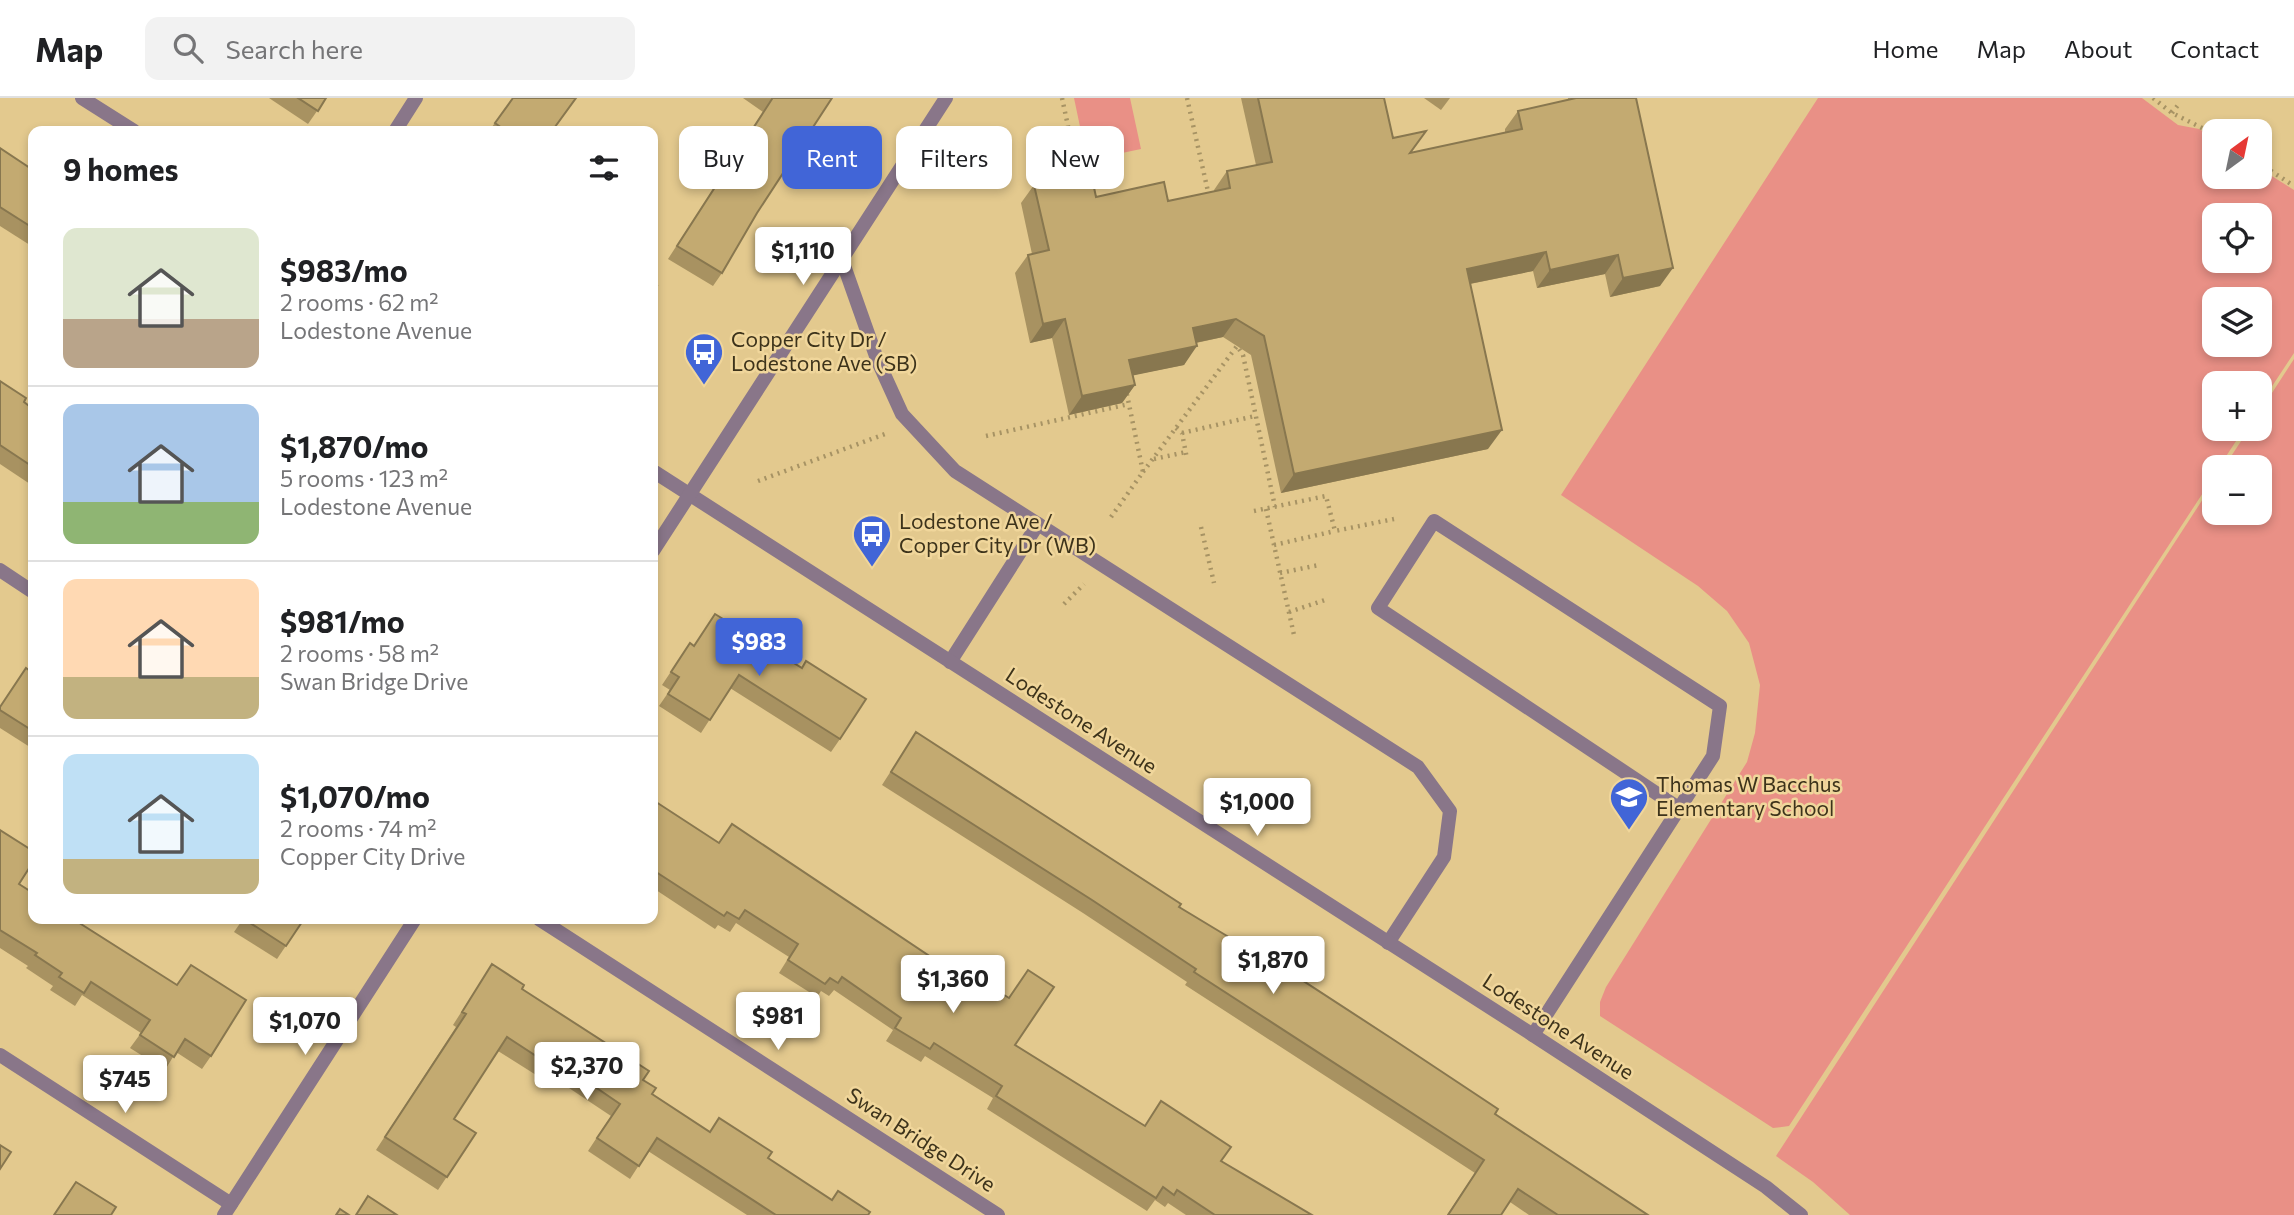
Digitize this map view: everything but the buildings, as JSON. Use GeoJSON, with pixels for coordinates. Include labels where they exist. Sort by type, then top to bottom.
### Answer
{"type":"FeatureCollection","features":[{"type":"Feature","properties":{"kind":"street"},"geometry":{"type":"LineString","coordinates":[[82,98],[126,126]]}},
{"type":"Feature","properties":{"kind":"street"},"geometry":{"type":"LineString","coordinates":[[398,126],[416,98]]}},
{"type":"Feature","properties":{"kind":"street"},"geometry":{"type":"LineString","coordinates":[[658,543],[946,98]]}},
{"type":"Feature","properties":{"kind":"street"},"geometry":{"type":"LineString","coordinates":[[842,260],[877,359],[902,414],[955,471],[1418,767],[1450,811],[1444,858],[1388,943]]}},
{"type":"Feature","properties":{"kind":"street","name":"Lodestone Avenue"},"geometry":{"type":"LineString","coordinates":[[658,474],[1533,1035],[1766,1187],[1801,1215]]}},
{"type":"Feature","properties":{"kind":"street"},"geometry":{"type":"LineString","coordinates":[[1533,1035],[1680,808],[1713,756],[1720,706],[1434,521],[1378,608],[1680,808]]}},
{"type":"Feature","properties":{"kind":"street"},"geometry":{"type":"LineString","coordinates":[[950,662],[1038,524]]}},
{"type":"Feature","properties":{"kind":"street"},"geometry":{"type":"LineString","coordinates":[[0,570],[28,589]]}},
{"type":"Feature","properties":{"kind":"street"},"geometry":{"type":"LineString","coordinates":[[0,1055],[227,1209],[412,924]]}},
{"type":"Feature","properties":{"kind":"street","name":"Swan Bridge Drive"},"geometry":{"type":"LineString","coordinates":[[547,924],[998,1215]]}},
{"type":"Feature","properties":{"kind":"path"},"geometry":{"type":"LineString","coordinates":[[1062,98],[1068,126]]}},
{"type":"Feature","properties":{"kind":"path"},"geometry":{"type":"LineString","coordinates":[[1187,98],[1211,208]]}},
{"type":"Feature","properties":{"kind":"path"},"geometry":{"type":"LineString","coordinates":[[2153,98],[2172,113],[2202,128]]}},
{"type":"Feature","properties":{"kind":"path"},"geometry":{"type":"LineString","coordinates":[[2172,113],[2178,105]]}},
{"type":"Feature","properties":{"kind":"path"},"geometry":{"type":"LineString","coordinates":[[2272,172],[2294,186]]}},
{"type":"Feature","properties":{"kind":"path"},"geometry":{"type":"LineString","coordinates":[[1111,517],[1237,346],[1243,355],[1275,507]]}},
{"type":"Feature","properties":{"kind":"path"},"geometry":{"type":"LineString","coordinates":[[1124,377],[1143,472]]}},
{"type":"Feature","properties":{"kind":"path"},"geometry":{"type":"LineString","coordinates":[[986,436],[1129,404]]}},
{"type":"Feature","properties":{"kind":"path"},"geometry":{"type":"LineString","coordinates":[[1182,433],[1255,416]]}},
{"type":"Feature","properties":{"kind":"path"},"geometry":{"type":"LineString","coordinates":[[1176,428],[1182,433],[1187,459]]}},
{"type":"Feature","properties":{"kind":"path"},"geometry":{"type":"LineString","coordinates":[[758,481],[889,432]]}},
{"type":"Feature","properties":{"kind":"path"},"geometry":{"type":"LineString","coordinates":[[1153,459],[1186,452]]}},
{"type":"Feature","properties":{"kind":"path"},"geometry":{"type":"LineString","coordinates":[[1255,511],[1326,496],[1335,531]]}},
{"type":"Feature","properties":{"kind":"path"},"geometry":{"type":"LineString","coordinates":[[1266,509],[1294,635]]}},
{"type":"Feature","properties":{"kind":"path"},"geometry":{"type":"LineString","coordinates":[[1275,545],[1394,519]]}},
{"type":"Feature","properties":{"kind":"path"},"geometry":{"type":"LineString","coordinates":[[1201,527],[1214,583]]}},
{"type":"Feature","properties":{"kind":"path"},"geometry":{"type":"LineString","coordinates":[[1280,573],[1319,565]]}},
{"type":"Feature","properties":{"kind":"path"},"geometry":{"type":"LineString","coordinates":[[1064,604],[1085,583]]}},
{"type":"Feature","properties":{"kind":"path"},"geometry":{"type":"LineString","coordinates":[[1289,612],[1325,600]]}},
{"type":"Feature","properties":{"kind":"shaded area"},"geometry":{"type":"Polygon","coordinates":[[[1074,98],[1130,98],[1141,149],[1124,153],[1124,126],[1080,126],[1074,98]]]}},
{"type":"Feature","properties":{"kind":"shaded area"},"geometry":{"type":"Polygon","coordinates":[[[1818,98],[2142,98],[2178,125],[2202,131],[2202,189],[2272,189],[2272,176],[2294,190],[2294,353],[2272,386],[2272,371],[2202,371],[2202,441],[2236,441],[2227,455],[2202,455],[2202,494],[1789,1126],[1773,1128],[1600,1016],[1600,1002],[1606,987],[1747,762],[1755,733],[1760,685],[1749,643],[1727,611],[1698,586],[1561,495],[1818,98]]]}},
{"type":"Feature","properties":{"kind":"shaded area"},"geometry":{"type":"Polygon","coordinates":[[[2294,359],[2294,1215],[1850,1215],[1813,1182],[1776,1156],[2202,500],[2202,525],[2272,525],[2272,455],[2232,455],[2241,441],[2272,441],[2272,393],[2294,359]]]}},
{"type":"Feature","properties":{"kind":"place","name":"Copper City Dr / Lodestone Ave (SB)"},"geometry":{"type":"Point","coordinates":[704,386]}},
{"type":"Feature","properties":{"kind":"place","name":"Lodestone Ave / Copper City Dr (WB)"},"geometry":{"type":"Point","coordinates":[872,568]}},
{"type":"Feature","properties":{"kind":"place","name":"Thomas W Bacchus Elementary School"},"geometry":{"type":"Point","coordinates":[1629,831]}}]}
